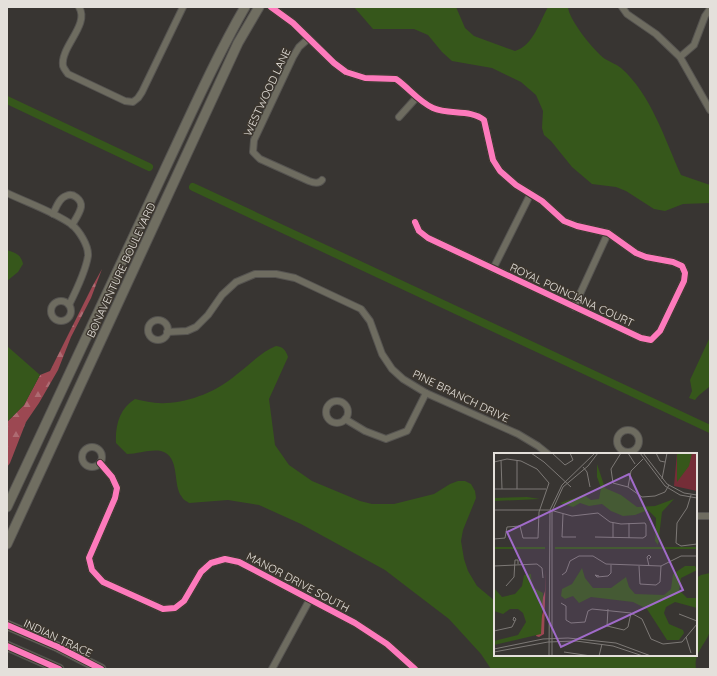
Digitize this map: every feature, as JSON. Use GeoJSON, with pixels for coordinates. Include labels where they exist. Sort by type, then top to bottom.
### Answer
{"type":"FeatureCollection","features":[{"type":"Feature","properties":{"kind":"main road","name":"BONAVENTURE BOULEVARD"},"geometry":{"type":"LineString","coordinates":[[7,508],[162,175],[227,38],[244,7]]}},
{"type":"Feature","properties":{"kind":"main road","name":"BONAVENTURE BOULEVARD"},"geometry":{"type":"LineString","coordinates":[[7,544],[238,43],[259,7]]}},
{"type":"Feature","properties":{"kind":"main road","name":"INDIAN TRACE"},"geometry":{"type":"LineString","coordinates":[[7,625],[58,647],[101,669]]}},
{"type":"Feature","properties":{"kind":"main road"},"geometry":{"type":"LineString","coordinates":[[7,646],[59,669]]}},
{"type":"Feature","properties":{"kind":"street"},"geometry":{"type":"LineString","coordinates":[[79,7],[81,10],[82,20],[64,57],[63,67],[68,74],[125,101],[133,102],[142,92],[183,7]]}},
{"type":"Feature","properties":{"kind":"street"},"geometry":{"type":"LineString","coordinates":[[271,7],[293,24],[334,63],[346,72],[365,78],[396,79],[417,98],[434,108],[479,115],[484,120],[493,160],[500,171],[516,185],[542,202],[564,221],[577,226],[608,233],[574,307]]}},
{"type":"Feature","properties":{"kind":"street"},"geometry":{"type":"LineString","coordinates":[[622,7],[627,14],[656,34],[680,58],[710,110]]}},
{"type":"Feature","properties":{"kind":"street"},"geometry":{"type":"LineString","coordinates":[[680,58],[694,45],[705,16],[710,9]]}},
{"type":"Feature","properties":{"kind":"street","name":"WESTWOOD LANE"},"geometry":{"type":"LineString","coordinates":[[308,39],[299,47],[293,57],[254,140],[253,152],[260,159],[312,183],[319,183],[322,180]]}},
{"type":"Feature","properties":{"kind":"street"},"geometry":{"type":"LineString","coordinates":[[399,116],[417,98]]}},
{"type":"Feature","properties":{"kind":"street"},"geometry":{"type":"LineString","coordinates":[[7,193],[53,214],[72,225],[84,240],[88,255],[80,280],[69,305]]}},
{"type":"Feature","properties":{"kind":"street"},"geometry":{"type":"LineString","coordinates":[[53,214],[60,201],[66,196],[71,195],[76,197],[80,202],[81,208],[72,225]]}},
{"type":"Feature","properties":{"kind":"street"},"geometry":{"type":"LineString","coordinates":[[494,269],[530,195]]}},
{"type":"Feature","properties":{"kind":"street","name":"ROYAL POINCIANA COURT"},"geometry":{"type":"LineString","coordinates":[[415,222],[419,231],[428,238],[641,338],[651,340],[660,331],[684,281],[685,273],[682,266],[673,262],[646,257],[636,253],[608,233]]}},
{"type":"Feature","properties":{"kind":"street","name":"PINE BRANCH DRIVE"},"geometry":{"type":"LineString","coordinates":[[168,332],[187,331],[196,327],[208,315],[222,295],[236,282],[255,274],[276,274],[295,278],[361,309],[370,321],[382,354],[392,369],[403,379],[426,393],[518,434],[547,453]]}},
{"type":"Feature","properties":{"kind":"street"},"geometry":{"type":"LineString","coordinates":[[344,419],[365,431],[386,439],[407,431],[426,393]]}},
{"type":"Feature","properties":{"kind":"street","name":"MANOR DRIVE SOUTH"},"geometry":{"type":"LineString","coordinates":[[100,463],[112,477],[117,488],[115,498],[89,558],[92,570],[103,582],[163,609],[174,608],[184,601],[202,572],[211,563],[225,559],[239,562],[355,623],[387,644],[415,669]]}},
{"type":"Feature","properties":{"kind":"street"},"geometry":{"type":"LineString","coordinates":[[697,516],[710,516]]}},
{"type":"Feature","properties":{"kind":"street"},"geometry":{"type":"LineString","coordinates":[[272,669],[310,600]]}},
{"type":"Feature","properties":{"kind":"green space"},"geometry":{"type":"Polygon","coordinates":[[[102,269],[91,298],[71,337],[58,370],[26,422],[10,463],[7,467],[7,422],[24,405],[40,375],[50,371],[102,269]]]}},
{"type":"Feature","properties":{"kind":"shaded area"},"geometry":{"type":"Polygon","coordinates":[[[354,7],[456,7],[465,28],[474,36],[515,51],[527,44],[531,39],[548,7],[568,7],[569,13],[577,27],[600,55],[621,68],[641,91],[656,118],[681,175],[710,185],[710,203],[683,204],[665,211],[654,209],[626,191],[616,187],[592,184],[572,167],[551,141],[544,135],[542,128],[543,111],[536,95],[521,82],[492,68],[452,61],[442,52],[428,35],[414,29],[373,29],[354,7]]]}},
{"type":"Feature","properties":{"kind":"shaded area"},"geometry":{"type":"Polygon","coordinates":[[[7,250],[19,256],[23,264],[18,272],[7,281],[7,250]]]}},
{"type":"Feature","properties":{"kind":"shaded area"},"geometry":{"type":"Polygon","coordinates":[[[710,337],[710,386],[695,400],[689,398],[692,391],[690,380],[710,337]]]}},
{"type":"Feature","properties":{"kind":"shaded area"},"geometry":{"type":"Polygon","coordinates":[[[7,346],[40,375],[24,405],[7,422],[7,346]]]}},
{"type":"Feature","properties":{"kind":"shaded area"},"geometry":{"type":"Polygon","coordinates":[[[276,346],[281,347],[288,357],[269,399],[275,445],[289,465],[312,481],[360,501],[372,504],[394,504],[434,494],[458,481],[465,481],[471,484],[475,491],[476,498],[463,530],[461,541],[468,571],[477,586],[494,600],[494,656],[697,656],[697,577],[710,573],[710,629],[697,657],[696,669],[491,669],[481,654],[449,619],[385,570],[301,524],[259,505],[228,500],[189,503],[183,499],[179,492],[174,465],[167,454],[161,451],[148,451],[127,454],[116,443],[116,430],[122,412],[135,399],[154,403],[166,403],[203,395],[229,381],[260,355],[276,346]]]}},
{"type":"Feature","properties":{"kind":"waterway"},"geometry":{"type":"LineString","coordinates":[[7,100],[149,167]]}},
{"type":"Feature","properties":{"kind":"waterway"},"geometry":{"type":"LineString","coordinates":[[193,187],[710,429]]}},
{"type":"Feature","properties":{"kind":"cycle path"},"geometry":{"type":"LineString","coordinates":[[271,7],[293,23],[334,63],[346,72],[365,78],[396,79],[423,102],[433,108],[473,114],[484,120],[493,160],[500,171],[516,185],[542,201],[564,221],[577,226],[608,233],[636,253],[646,257],[673,262],[682,266],[685,273],[684,281],[660,331],[651,340],[641,338],[428,238],[419,231],[415,222]]}},
{"type":"Feature","properties":{"kind":"cycle path"},"geometry":{"type":"LineString","coordinates":[[100,463],[112,477],[117,488],[115,498],[89,558],[92,570],[103,582],[163,609],[175,608],[184,601],[201,572],[211,563],[225,559],[239,562],[355,623],[387,644],[415,669]]}},
{"type":"Feature","properties":{"kind":"cycle path"},"geometry":{"type":"LineString","coordinates":[[7,625],[58,647],[101,669]]}},
{"type":"Feature","properties":{"kind":"cycle path"},"geometry":{"type":"LineString","coordinates":[[7,646],[59,669]]}}]}
